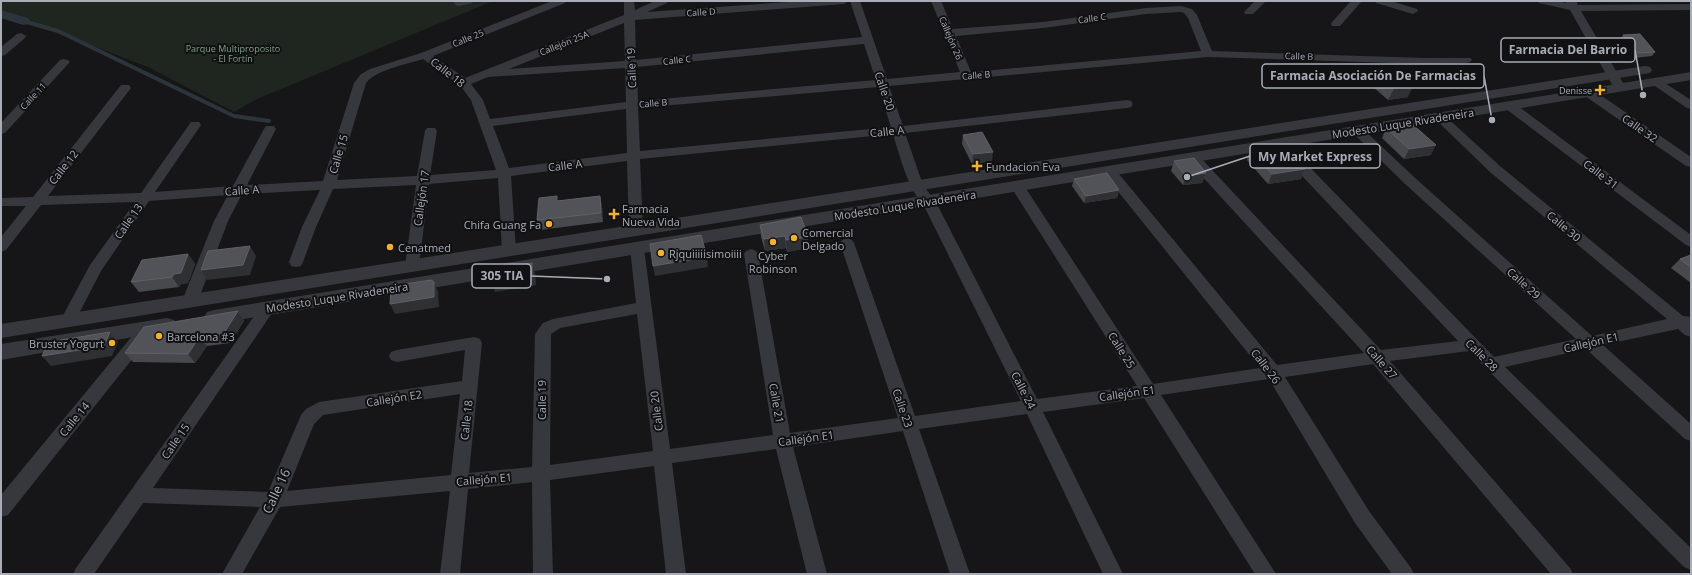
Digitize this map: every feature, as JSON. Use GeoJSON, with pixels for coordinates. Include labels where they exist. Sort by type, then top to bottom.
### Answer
{"type":"FeatureCollection","features":[{"type":"Feature","properties":{"kind":"street","name":"Calle 25"},"geometry":{"type":"LineString","coordinates":[[374,71],[425,55],[560,1]]}},
{"type":"Feature","properties":{"kind":"street","name":"Calle 19"},"geometry":{"type":"LineString","coordinates":[[629,1],[637,240]]}},
{"type":"Feature","properties":{"kind":"street","name":"Callejón 25A"},"geometry":{"type":"LineString","coordinates":[[464,83],[629,17],[663,1]]}},
{"type":"Feature","properties":{"kind":"street","name":"Calle D"},"geometry":{"type":"LineString","coordinates":[[629,17],[844,1]]}},
{"type":"Feature","properties":{"kind":"street","name":"Calle 20"},"geometry":{"type":"LineString","coordinates":[[855,1],[917,186],[930,205]]}},
{"type":"Feature","properties":{"kind":"street","name":"Callejón 26"},"geometry":{"type":"LineString","coordinates":[[936,1],[967,76]]}},
{"type":"Feature","properties":{"kind":"street"},"geometry":{"type":"LineString","coordinates":[[1249,12],[1261,1]]}},
{"type":"Feature","properties":{"kind":"street"},"geometry":{"type":"LineString","coordinates":[[1336,24],[1357,1]]}},
{"type":"Feature","properties":{"kind":"street"},"geometry":{"type":"LineString","coordinates":[[1380,1],[1413,10]]}},
{"type":"Feature","properties":{"kind":"street"},"geometry":{"type":"LineString","coordinates":[[1543,1],[1573,5],[1691,7]]}},
{"type":"Feature","properties":{"kind":"street"},"geometry":{"type":"LineString","coordinates":[[1573,5],[1616,82]]}},
{"type":"Feature","properties":{"kind":"street","name":"Calle C"},"geometry":{"type":"LineString","coordinates":[[949,33],[1043,25],[1146,11],[1181,9],[1188,11],[1193,17],[1208,54]]}},
{"type":"Feature","properties":{"kind":"street"},"geometry":{"type":"LineString","coordinates":[[1,53],[21,36]]}},
{"type":"Feature","properties":{"kind":"street","name":"Calle C"},"geometry":{"type":"LineString","coordinates":[[486,74],[631,64],[868,40]]}},
{"type":"Feature","properties":{"kind":"street","name":"Calle B"},"geometry":{"type":"LineString","coordinates":[[487,123],[632,105],[1208,54],[1424,61],[1466,60]]}},
{"type":"Feature","properties":{"kind":"street","name":"Calle 18"},"geometry":{"type":"LineString","coordinates":[[425,55],[464,83],[477,100],[487,123],[504,173],[509,251]]}},
{"type":"Feature","properties":{"kind":"street","name":"Calle 11"},"geometry":{"type":"LineString","coordinates":[[1,130],[64,62]]}},
{"type":"Feature","properties":{"kind":"street","name":"Modesto Luque Rivadeneira"},"geometry":{"type":"LineString","coordinates":[[1,352],[267,309],[637,240],[810,203],[997,174],[1439,110],[1510,106],[1589,93],[1616,82],[1691,63]]}},
{"type":"Feature","properties":{"kind":"street","name":"Calle 15"},"geometry":{"type":"LineString","coordinates":[[296,262],[309,227],[329,184],[360,83],[365,76],[374,71]]}},
{"type":"Feature","properties":{"kind":"street","name":"Modesto Luque Rivadeneira"},"geometry":{"type":"LineString","coordinates":[[1,331],[509,251],[637,240],[792,224],[930,205],[970,194],[1400,123],[1439,110],[1520,89],[1616,82],[1656,82],[1691,76]]}},
{"type":"Feature","properties":{"kind":"street"},"geometry":{"type":"LineString","coordinates":[[1656,82],[1691,105]]}},
{"type":"Feature","properties":{"kind":"street","name":"Calle 12"},"geometry":{"type":"LineString","coordinates":[[1,247],[125,88]]}},
{"type":"Feature","properties":{"kind":"street"},"geometry":{"type":"LineString","coordinates":[[1520,89],[1532,102]]}},
{"type":"Feature","properties":{"kind":"street","name":"Calle 32"},"geometry":{"type":"LineString","coordinates":[[1589,93],[1691,164]]}},
{"type":"Feature","properties":{"kind":"street","name":"Calle A"},"geometry":{"type":"LineString","coordinates":[[1,202],[145,197],[329,184],[423,180],[504,173],[634,156],[898,130],[1127,104]]}},
{"type":"Feature","properties":{"kind":"street","name":"Calle 31"},"geometry":{"type":"LineString","coordinates":[[1510,106],[1691,242]]}},
{"type":"Feature","properties":{"kind":"street","name":"Calle 30"},"geometry":{"type":"LineString","coordinates":[[1439,110],[1495,169],[1687,324]]}},
{"type":"Feature","properties":{"kind":"street","name":"Calle 13"},"geometry":{"type":"LineString","coordinates":[[68,321],[95,269],[195,125]]}},
{"type":"Feature","properties":{"kind":"street"},"geometry":{"type":"LineString","coordinates":[[190,301],[221,222],[270,129]]}},
{"type":"Feature","properties":{"kind":"street","name":"Callejón 17"},"geometry":{"type":"LineString","coordinates":[[412,266],[431,131]]}},
{"type":"Feature","properties":{"kind":"street","name":"Calle 29"},"geometry":{"type":"LineString","coordinates":[[1358,131],[1409,180],[1691,434]]}},
{"type":"Feature","properties":{"kind":"street","name":"Calle 28"},"geometry":{"type":"LineString","coordinates":[[1279,144],[1472,345],[1691,561]]}},
{"type":"Feature","properties":{"kind":"street","name":"Calle 27"},"geometry":{"type":"LineString","coordinates":[[1193,158],[1377,356],[1563,574]]}},
{"type":"Feature","properties":{"kind":"street","name":"Calle 26"},"geometry":{"type":"LineString","coordinates":[[1109,172],[1273,372],[1362,517],[1404,574]]}},
{"type":"Feature","properties":{"kind":"street"},"geometry":{"type":"LineString","coordinates":[[970,194],[966,185],[984,181],[997,174]]}},
{"type":"Feature","properties":{"kind":"street","name":"Calle 25"},"geometry":{"type":"LineString","coordinates":[[1018,186],[1266,574]]}},
{"type":"Feature","properties":{"kind":"street"},"geometry":{"type":"LineString","coordinates":[[792,224],[796,218],[812,213],[810,203]]}},
{"type":"Feature","properties":{"kind":"street","name":"Calle 24"},"geometry":{"type":"LineString","coordinates":[[930,205],[1032,406],[1113,574]]}},
{"type":"Feature","properties":{"kind":"street","name":"Calle 20"},"geometry":{"type":"LineString","coordinates":[[637,240],[676,574]]}},
{"type":"Feature","properties":{"kind":"street","name":"Calle 23"},"geometry":{"type":"LineString","coordinates":[[847,243],[960,574]]}},
{"type":"Feature","properties":{"kind":"street","name":"Calle 21"},"geometry":{"type":"LineString","coordinates":[[751,254],[783,441],[817,574]]}},
{"type":"Feature","properties":{"kind":"street","name":"Calle 19"},"geometry":{"type":"LineString","coordinates":[[543,574],[541,474],[542,337],[544,330],[549,326],[559,323],[644,306]]}},
{"type":"Feature","properties":{"kind":"street","name":"Calle 15"},"geometry":{"type":"LineString","coordinates":[[83,574],[267,309]]}},
{"type":"Feature","properties":{"kind":"street","name":"Callejón E1"},"geometry":{"type":"LineString","coordinates":[[1491,364],[1590,342],[1687,324]]}},
{"type":"Feature","properties":{"kind":"street","name":"Calle 14"},"geometry":{"type":"LineString","coordinates":[[1,509],[147,328]]}},
{"type":"Feature","properties":{"kind":"street","name":"Calle 18"},"geometry":{"type":"LineString","coordinates":[[397,356],[474,343],[450,574]]}},
{"type":"Feature","properties":{"kind":"street","name":"Callejón E1"},"geometry":{"type":"LineString","coordinates":[[137,495],[274,500],[541,474],[908,424],[1377,356],[1472,345]]}},
{"type":"Feature","properties":{"kind":"street","name":"Callejón E2"},"geometry":{"type":"LineString","coordinates":[[319,409],[470,386]]}},
{"type":"Feature","properties":{"kind":"street","name":"Calle 16"},"geometry":{"type":"LineString","coordinates":[[232,574],[274,500],[307,420],[319,409]]}},
{"type":"Feature","properties":{"kind":"green space","name":"Parque Multiproposito - El Fortín"},"geometry":{"type":"Polygon","coordinates":[[[1,1],[493,1],[257,99],[234,112],[148,67],[1,11],[1,1]]]}},
{"type":"Feature","properties":{"kind":"building"},"geometry":{"type":"Polygon","coordinates":[[[1640,34],[1655,52],[1638,53],[1623,35],[1640,34]]]}},
{"type":"Feature","properties":{"kind":"building"},"geometry":{"type":"Polygon","coordinates":[[[1412,124],[1436,145],[1409,149],[1386,128],[1412,124]]]}},
{"type":"Feature","properties":{"kind":"building"},"geometry":{"type":"Polygon","coordinates":[[[982,132],[993,152],[973,154],[963,135],[982,132]]]}},
{"type":"Feature","properties":{"kind":"building"},"geometry":{"type":"Polygon","coordinates":[[[1282,145],[1305,169],[1272,174],[1250,150],[1282,145]]]}},
{"type":"Feature","properties":{"kind":"building"},"geometry":{"type":"Polygon","coordinates":[[[1194,158],[1206,173],[1186,176],[1174,161],[1194,158]]]}},
{"type":"Feature","properties":{"kind":"building"},"geometry":{"type":"Polygon","coordinates":[[[1107,173],[1119,190],[1086,196],[1074,179],[1107,173]]]}},
{"type":"Feature","properties":{"kind":"building"},"geometry":{"type":"Polygon","coordinates":[[[557,196],[557,201],[600,196],[601,213],[537,220],[539,198],[557,196]]]}},
{"type":"Feature","properties":{"kind":"building"},"geometry":{"type":"Polygon","coordinates":[[[801,217],[808,237],[786,240],[785,236],[764,239],[760,225],[801,217]]]}},
{"type":"Feature","properties":{"kind":"building"},"geometry":{"type":"Polygon","coordinates":[[[701,235],[707,257],[653,266],[650,244],[701,235]]]}},
{"type":"Feature","properties":{"kind":"building"},"geometry":{"type":"Polygon","coordinates":[[[250,246],[243,265],[201,270],[208,251],[250,246]]]}},
{"type":"Feature","properties":{"kind":"building"},"geometry":{"type":"Polygon","coordinates":[[[188,254],[181,273],[174,274],[172,277],[131,282],[142,260],[188,254]]]}},
{"type":"Feature","properties":{"kind":"building"},"geometry":{"type":"Polygon","coordinates":[[[1691,255],[1691,267],[1680,259],[1691,255]]]}},
{"type":"Feature","properties":{"kind":"building"},"geometry":{"type":"Polygon","coordinates":[[[532,263],[532,275],[492,282],[491,270],[532,263]]]}},
{"type":"Feature","properties":{"kind":"building"},"geometry":{"type":"Polygon","coordinates":[[[431,280],[434,282],[434,297],[390,304],[391,286],[431,280]]]}},
{"type":"Feature","properties":{"kind":"building"},"geometry":{"type":"Polygon","coordinates":[[[238,311],[224,333],[200,336],[188,354],[125,353],[144,327],[238,311]]]}},
{"type":"Feature","properties":{"kind":"building"},"geometry":{"type":"Polygon","coordinates":[[[110,332],[104,346],[42,356],[49,342],[110,332]]]}},
{"type":"Feature","properties":{"kind":"waterway"},"geometry":{"type":"LineString","coordinates":[[1,14],[23,21]]}},
{"type":"Feature","properties":{"kind":"waterway"},"geometry":{"type":"LineString","coordinates":[[23,21],[58,31],[234,116],[269,121]]}},
{"type":"Feature","properties":{"kind":"place","name":"Denisse"},"geometry":{"type":"Point","coordinates":[1600,90]}},
{"type":"Feature","properties":{"kind":"place","name":"Farmacia Del Barrio"},"geometry":{"type":"Point","coordinates":[1643,95]}},
{"type":"Feature","properties":{"kind":"place","name":"Farmacia Asociación De Farmacias"},"geometry":{"type":"Point","coordinates":[1492,120]}},
{"type":"Feature","properties":{"kind":"place","name":"Fundacion Eva"},"geometry":{"type":"Point","coordinates":[977,166]}},
{"type":"Feature","properties":{"kind":"place","name":"My Market Express"},"geometry":{"type":"Point","coordinates":[1187,177]}},
{"type":"Feature","properties":{"kind":"place","name":"Farmacia Nueva Vida"},"geometry":{"type":"Point","coordinates":[614,214]}},
{"type":"Feature","properties":{"kind":"place","name":"Chifa Guang Fa"},"geometry":{"type":"Point","coordinates":[549,224]}},
{"type":"Feature","properties":{"kind":"place","name":"Comercial Delgado"},"geometry":{"type":"Point","coordinates":[794,238]}},
{"type":"Feature","properties":{"kind":"place","name":"Cyber Robinson"},"geometry":{"type":"Point","coordinates":[773,242]}},
{"type":"Feature","properties":{"kind":"place","name":"Cenatmed"},"geometry":{"type":"Point","coordinates":[390,247]}},
{"type":"Feature","properties":{"kind":"place","name":"Rjquiiiiisimoiiii"},"geometry":{"type":"Point","coordinates":[661,253]}},
{"type":"Feature","properties":{"kind":"place","name":"305 TIA"},"geometry":{"type":"Point","coordinates":[607,279]}},
{"type":"Feature","properties":{"kind":"place","name":"Barcelona #3"},"geometry":{"type":"Point","coordinates":[159,336]}},
{"type":"Feature","properties":{"kind":"place","name":"Bruster Yogurt"},"geometry":{"type":"Point","coordinates":[112,343]}}]}
